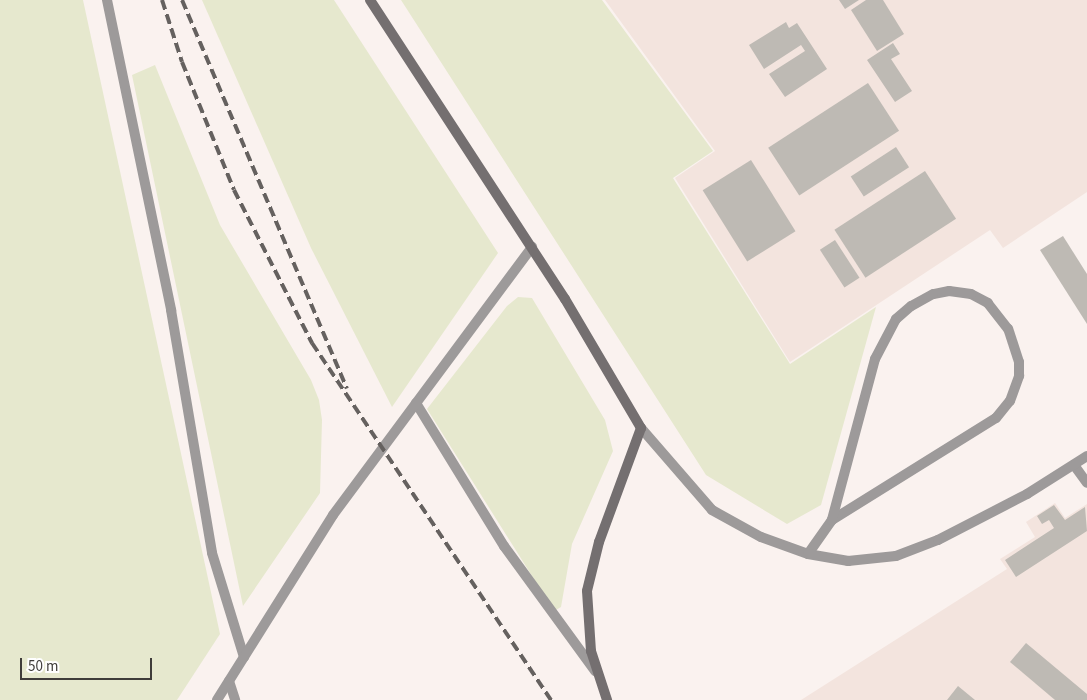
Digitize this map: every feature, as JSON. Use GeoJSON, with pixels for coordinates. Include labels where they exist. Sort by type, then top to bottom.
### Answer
{"type":"FeatureCollection","features":[{"type":"Feature","properties":{"kind":"street"},"geometry":{"type":"LineString","coordinates":[[107,0],[171,310],[212,553],[244,657]]}},
{"type":"Feature","properties":{"kind":"street"},"geometry":{"type":"LineString","coordinates":[[370,0],[532,247],[641,428],[712,510],[761,537],[808,554],[848,561],[896,556],[938,540],[1027,494],[1087,456]]}},
{"type":"Feature","properties":{"kind":"street"},"geometry":{"type":"LineString","coordinates":[[217,700],[333,514],[532,247]]}},
{"type":"Feature","properties":{"kind":"street"},"geometry":{"type":"LineString","coordinates":[[808,554],[832,520],[876,359],[896,319],[911,306],[933,294],[949,291],[971,294],[988,302],[1000,316],[1016,349],[1019,376],[1010,401],[996,418],[832,520]]}},
{"type":"Feature","properties":{"kind":"street"},"geometry":{"type":"LineString","coordinates":[[416,403],[504,546],[595,671],[607,700]]}},
{"type":"Feature","properties":{"kind":"street"},"geometry":{"type":"LineString","coordinates":[[595,671],[587,591],[599,542],[641,428]]}},
{"type":"Feature","properties":{"kind":"street"},"geometry":{"type":"LineString","coordinates":[[1074,465],[1087,482]]}},
{"type":"Feature","properties":{"kind":"street"},"geometry":{"type":"LineString","coordinates":[[229,681],[235,700]]}},
{"type":"Feature","properties":{"kind":"shaded area"},"geometry":{"type":"Polygon","coordinates":[[[605,0],[1087,0],[1087,192],[1003,248],[990,230],[790,362],[675,178],[715,151],[605,0]]]}},
{"type":"Feature","properties":{"kind":"shaded area"},"geometry":{"type":"Polygon","coordinates":[[[1055,503],[1065,518],[1087,504],[1087,700],[801,700],[1007,569],[1000,559],[1035,537],[1026,522],[1055,503]]]}},
{"type":"Feature","properties":{"kind":"green space"},"geometry":{"type":"Polygon","coordinates":[[[0,0],[83,0],[220,634],[177,700],[0,700],[0,0]]]}},
{"type":"Feature","properties":{"kind":"green space"},"geometry":{"type":"Polygon","coordinates":[[[202,0],[334,0],[498,253],[392,407],[311,248],[202,0]]]}},
{"type":"Feature","properties":{"kind":"green space"},"geometry":{"type":"Polygon","coordinates":[[[401,0],[602,0],[713,151],[673,178],[790,364],[876,307],[821,505],[787,524],[706,475],[401,0]]]}},
{"type":"Feature","properties":{"kind":"green space"},"geometry":{"type":"Polygon","coordinates":[[[155,65],[220,225],[311,380],[319,400],[322,420],[320,493],[243,606],[132,75],[155,65]]]}},
{"type":"Feature","properties":{"kind":"green space"},"geometry":{"type":"Polygon","coordinates":[[[518,297],[532,298],[605,420],[613,451],[572,544],[561,607],[554,611],[427,409],[507,306],[518,297]]]}},
{"type":"Feature","properties":{"kind":"building"},"geometry":{"type":"Polygon","coordinates":[[[839,0],[859,0],[845,9],[839,0]]]}},
{"type":"Feature","properties":{"kind":"building"},"geometry":{"type":"Polygon","coordinates":[[[866,0],[883,0],[904,34],[877,51],[851,10],[866,0]]]}},
{"type":"Feature","properties":{"kind":"building"},"geometry":{"type":"Polygon","coordinates":[[[786,22],[789,28],[797,23],[827,69],[785,97],[769,74],[805,51],[801,45],[764,69],[749,45],[786,22]]]}},
{"type":"Feature","properties":{"kind":"building"},"geometry":{"type":"Polygon","coordinates":[[[893,43],[900,54],[891,59],[912,91],[895,102],[867,60],[893,43]]]}},
{"type":"Feature","properties":{"kind":"building"},"geometry":{"type":"Polygon","coordinates":[[[868,83],[899,131],[799,196],[768,148],[868,83]]]}},
{"type":"Feature","properties":{"kind":"building"},"geometry":{"type":"Polygon","coordinates":[[[896,147],[909,167],[864,197],[851,176],[896,147]]]}},
{"type":"Feature","properties":{"kind":"building"},"geometry":{"type":"Polygon","coordinates":[[[751,160],[796,231],[747,261],[703,190],[751,160]]]}},
{"type":"Feature","properties":{"kind":"building"},"geometry":{"type":"Polygon","coordinates":[[[925,171],[956,219],[865,278],[834,230],[925,171]]]}},
{"type":"Feature","properties":{"kind":"building"},"geometry":{"type":"Polygon","coordinates":[[[1063,236],[1087,274],[1087,324],[1040,250],[1063,236]]]}},
{"type":"Feature","properties":{"kind":"building"},"geometry":{"type":"Polygon","coordinates":[[[835,240],[860,278],[844,288],[820,250],[835,240]]]}},
{"type":"Feature","properties":{"kind":"building"},"geometry":{"type":"Polygon","coordinates":[[[1054,505],[1065,520],[1085,507],[1087,531],[1016,577],[1005,560],[1054,528],[1049,520],[1042,524],[1037,516],[1054,505]]]}},
{"type":"Feature","properties":{"kind":"building"},"geometry":{"type":"Polygon","coordinates":[[[1026,643],[1087,694],[1087,700],[1055,700],[1010,662],[1026,643]]]}},
{"type":"Feature","properties":{"kind":"building"},"geometry":{"type":"Polygon","coordinates":[[[958,686],[975,700],[947,700],[958,686]]]}},
{"type":"Feature","properties":{"kind":"railway"},"geometry":{"type":"LineString","coordinates":[[162,0],[182,62],[234,190],[312,343],[551,700]]}},
{"type":"Feature","properties":{"kind":"railway"},"geometry":{"type":"LineString","coordinates":[[182,0],[347,388]]}}]}
